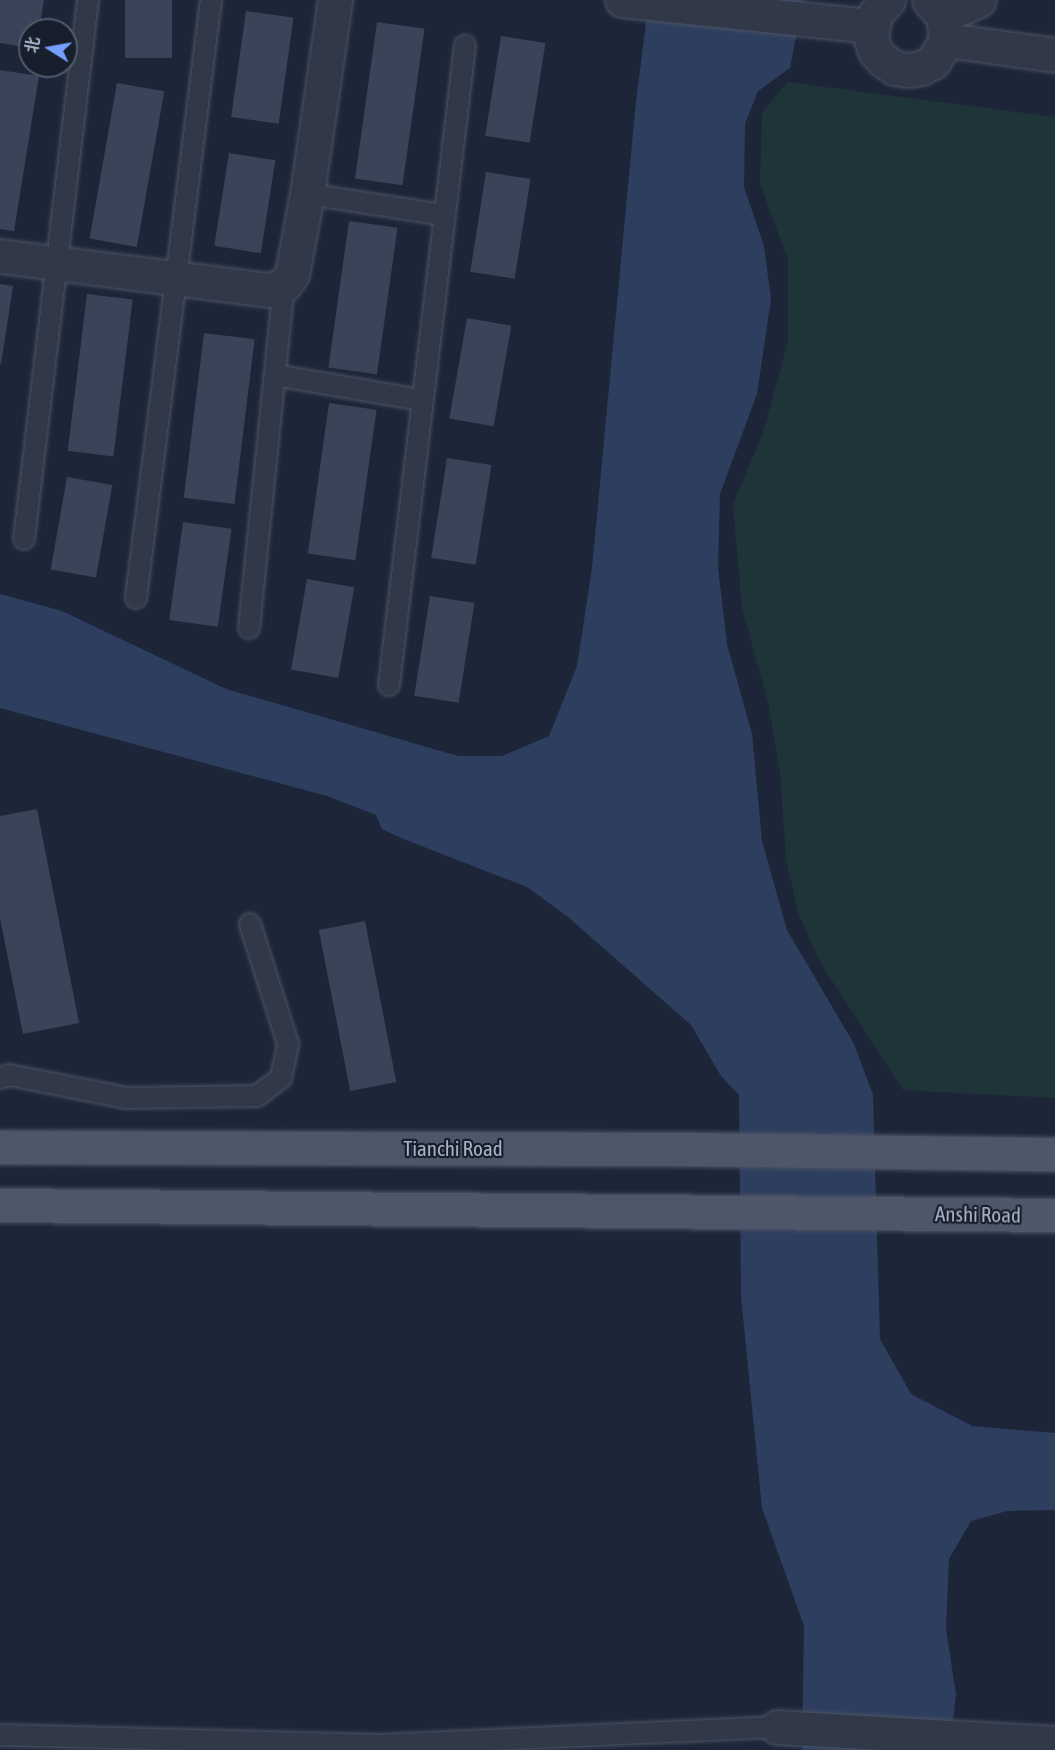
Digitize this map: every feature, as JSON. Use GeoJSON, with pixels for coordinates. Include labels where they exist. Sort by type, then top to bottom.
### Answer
{"type":"FeatureCollection","features":[{"type":"Feature","properties":{"kind":"main road","name":"Tianchi Road"},"geometry":{"type":"LineString","coordinates":[[0,1147],[687,1149],[1055,1154]]}},
{"type":"Feature","properties":{"kind":"main road","name":"Anshi Road"},"geometry":{"type":"LineString","coordinates":[[0,1205],[1055,1215]]}},
{"type":"Feature","properties":{"kind":"street"},"geometry":{"type":"LineString","coordinates":[[0,256],[270,290],[284,285],[292,274],[307,194],[335,0]]}},
{"type":"Feature","properties":{"kind":"street"},"geometry":{"type":"LineString","coordinates":[[622,0],[817,22],[880,13],[871,39],[875,51],[895,68],[921,68],[933,62],[939,19]]}},
{"type":"Feature","properties":{"kind":"street"},"geometry":{"type":"LineString","coordinates":[[939,19],[979,0]]}},
{"type":"Feature","properties":{"kind":"street"},"geometry":{"type":"LineString","coordinates":[[939,19],[1055,55]]}},
{"type":"Feature","properties":{"kind":"street"},"geometry":{"type":"LineString","coordinates":[[777,1727],[1055,1743]]}},
{"type":"Feature","properties":{"kind":"lane"},"geometry":{"type":"LineString","coordinates":[[24,540],[88,0]]}},
{"type":"Feature","properties":{"kind":"lane"},"geometry":{"type":"LineString","coordinates":[[136,598],[211,0]]}},
{"type":"Feature","properties":{"kind":"lane"},"geometry":{"type":"LineString","coordinates":[[389,685],[465,46]]}},
{"type":"Feature","properties":{"kind":"lane"},"geometry":{"type":"LineString","coordinates":[[307,194],[444,215]]}},
{"type":"Feature","properties":{"kind":"lane"},"geometry":{"type":"LineString","coordinates":[[249,628],[284,285]]}},
{"type":"Feature","properties":{"kind":"lane"},"geometry":{"type":"LineString","coordinates":[[275,375],[422,400]]}},
{"type":"Feature","properties":{"kind":"lane"},"geometry":{"type":"LineString","coordinates":[[0,1077],[9,1075],[126,1098],[257,1096],[281,1078],[288,1044],[250,924]]}},
{"type":"Feature","properties":{"kind":"lane"},"geometry":{"type":"LineString","coordinates":[[0,1735],[302,1746],[380,1745],[777,1727]]}},
{"type":"Feature","properties":{"kind":"green space"},"geometry":{"type":"Polygon","coordinates":[[[787,82],[1055,117],[1055,1098],[903,1090],[818,959],[798,912],[786,859],[780,773],[768,702],[742,608],[733,504],[763,433],[788,342],[788,260],[760,183],[762,113],[787,82]]]}},
{"type":"Feature","properties":{"kind":"water"},"geometry":{"type":"Polygon","coordinates":[[[649,0],[803,0],[790,68],[758,91],[745,124],[744,187],[764,246],[771,299],[757,394],[720,494],[718,567],[727,644],[752,734],[762,841],[787,930],[854,1044],[873,1095],[880,1339],[911,1394],[972,1426],[1055,1433],[1055,1510],[1007,1511],[971,1521],[949,1559],[946,1629],[956,1694],[950,1750],[802,1750],[804,1626],[762,1508],[741,1297],[739,1095],[721,1076],[691,1025],[568,917],[527,887],[382,829],[376,815],[327,796],[0,708],[0,594],[62,611],[226,689],[458,756],[502,756],[549,736],[577,666],[592,568],[636,101],[649,0]]]}},
{"type":"Feature","properties":{"kind":"building"},"geometry":{"type":"Polygon","coordinates":[[[0,0],[44,0],[41,18],[18,18],[18,46],[0,43],[0,0]]]}},
{"type":"Feature","properties":{"kind":"building"},"geometry":{"type":"Polygon","coordinates":[[[125,0],[172,0],[172,58],[125,58],[125,0]]]}},
{"type":"Feature","properties":{"kind":"building"},"geometry":{"type":"Polygon","coordinates":[[[246,11],[294,18],[279,124],[231,117],[246,11]]]}},
{"type":"Feature","properties":{"kind":"building"},"geometry":{"type":"Polygon","coordinates":[[[377,22],[425,29],[403,185],[355,178],[377,22]]]}},
{"type":"Feature","properties":{"kind":"building"},"geometry":{"type":"Polygon","coordinates":[[[501,36],[545,43],[530,143],[485,136],[501,36]]]}},
{"type":"Feature","properties":{"kind":"building"},"geometry":{"type":"Polygon","coordinates":[[[0,70],[18,73],[18,78],[39,78],[14,231],[0,229],[0,70]]]}},
{"type":"Feature","properties":{"kind":"building"},"geometry":{"type":"Polygon","coordinates":[[[117,83],[164,91],[137,247],[90,239],[117,83]]]}},
{"type":"Feature","properties":{"kind":"building"},"geometry":{"type":"Polygon","coordinates":[[[229,153],[275,160],[261,253],[214,246],[229,153]]]}},
{"type":"Feature","properties":{"kind":"building"},"geometry":{"type":"Polygon","coordinates":[[[486,172],[530,179],[515,279],[470,272],[486,172]]]}},
{"type":"Feature","properties":{"kind":"building"},"geometry":{"type":"Polygon","coordinates":[[[349,221],[398,228],[377,374],[328,368],[349,221]]]}},
{"type":"Feature","properties":{"kind":"building"},"geometry":{"type":"Polygon","coordinates":[[[0,284],[13,286],[1,364],[0,364],[0,284]]]}},
{"type":"Feature","properties":{"kind":"building"},"geometry":{"type":"Polygon","coordinates":[[[87,294],[133,300],[113,456],[68,451],[87,294]]]}},
{"type":"Feature","properties":{"kind":"building"},"geometry":{"type":"Polygon","coordinates":[[[467,318],[511,326],[494,426],[449,418],[467,318]]]}},
{"type":"Feature","properties":{"kind":"building"},"geometry":{"type":"Polygon","coordinates":[[[204,333],[255,339],[234,504],[184,498],[204,333]]]}},
{"type":"Feature","properties":{"kind":"building"},"geometry":{"type":"Polygon","coordinates":[[[329,403],[377,410],[355,560],[308,554],[329,403]]]}},
{"type":"Feature","properties":{"kind":"building"},"geometry":{"type":"Polygon","coordinates":[[[447,458],[491,465],[476,565],[431,558],[447,458]]]}},
{"type":"Feature","properties":{"kind":"building"},"geometry":{"type":"Polygon","coordinates":[[[67,477],[112,485],[96,578],[51,570],[67,477]]]}},
{"type":"Feature","properties":{"kind":"building"},"geometry":{"type":"Polygon","coordinates":[[[183,522],[232,529],[218,627],[169,620],[183,522]]]}},
{"type":"Feature","properties":{"kind":"building"},"geometry":{"type":"Polygon","coordinates":[[[307,579],[354,587],[338,678],[291,670],[307,579]]]}},
{"type":"Feature","properties":{"kind":"building"},"geometry":{"type":"Polygon","coordinates":[[[430,596],[474,603],[459,703],[414,696],[430,596]]]}},
{"type":"Feature","properties":{"kind":"building"},"geometry":{"type":"Polygon","coordinates":[[[37,809],[79,1023],[23,1034],[0,918],[0,816],[37,809]]]}},
{"type":"Feature","properties":{"kind":"building"},"geometry":{"type":"Polygon","coordinates":[[[365,921],[396,1082],[350,1091],[319,930],[365,921]]]}}]}
